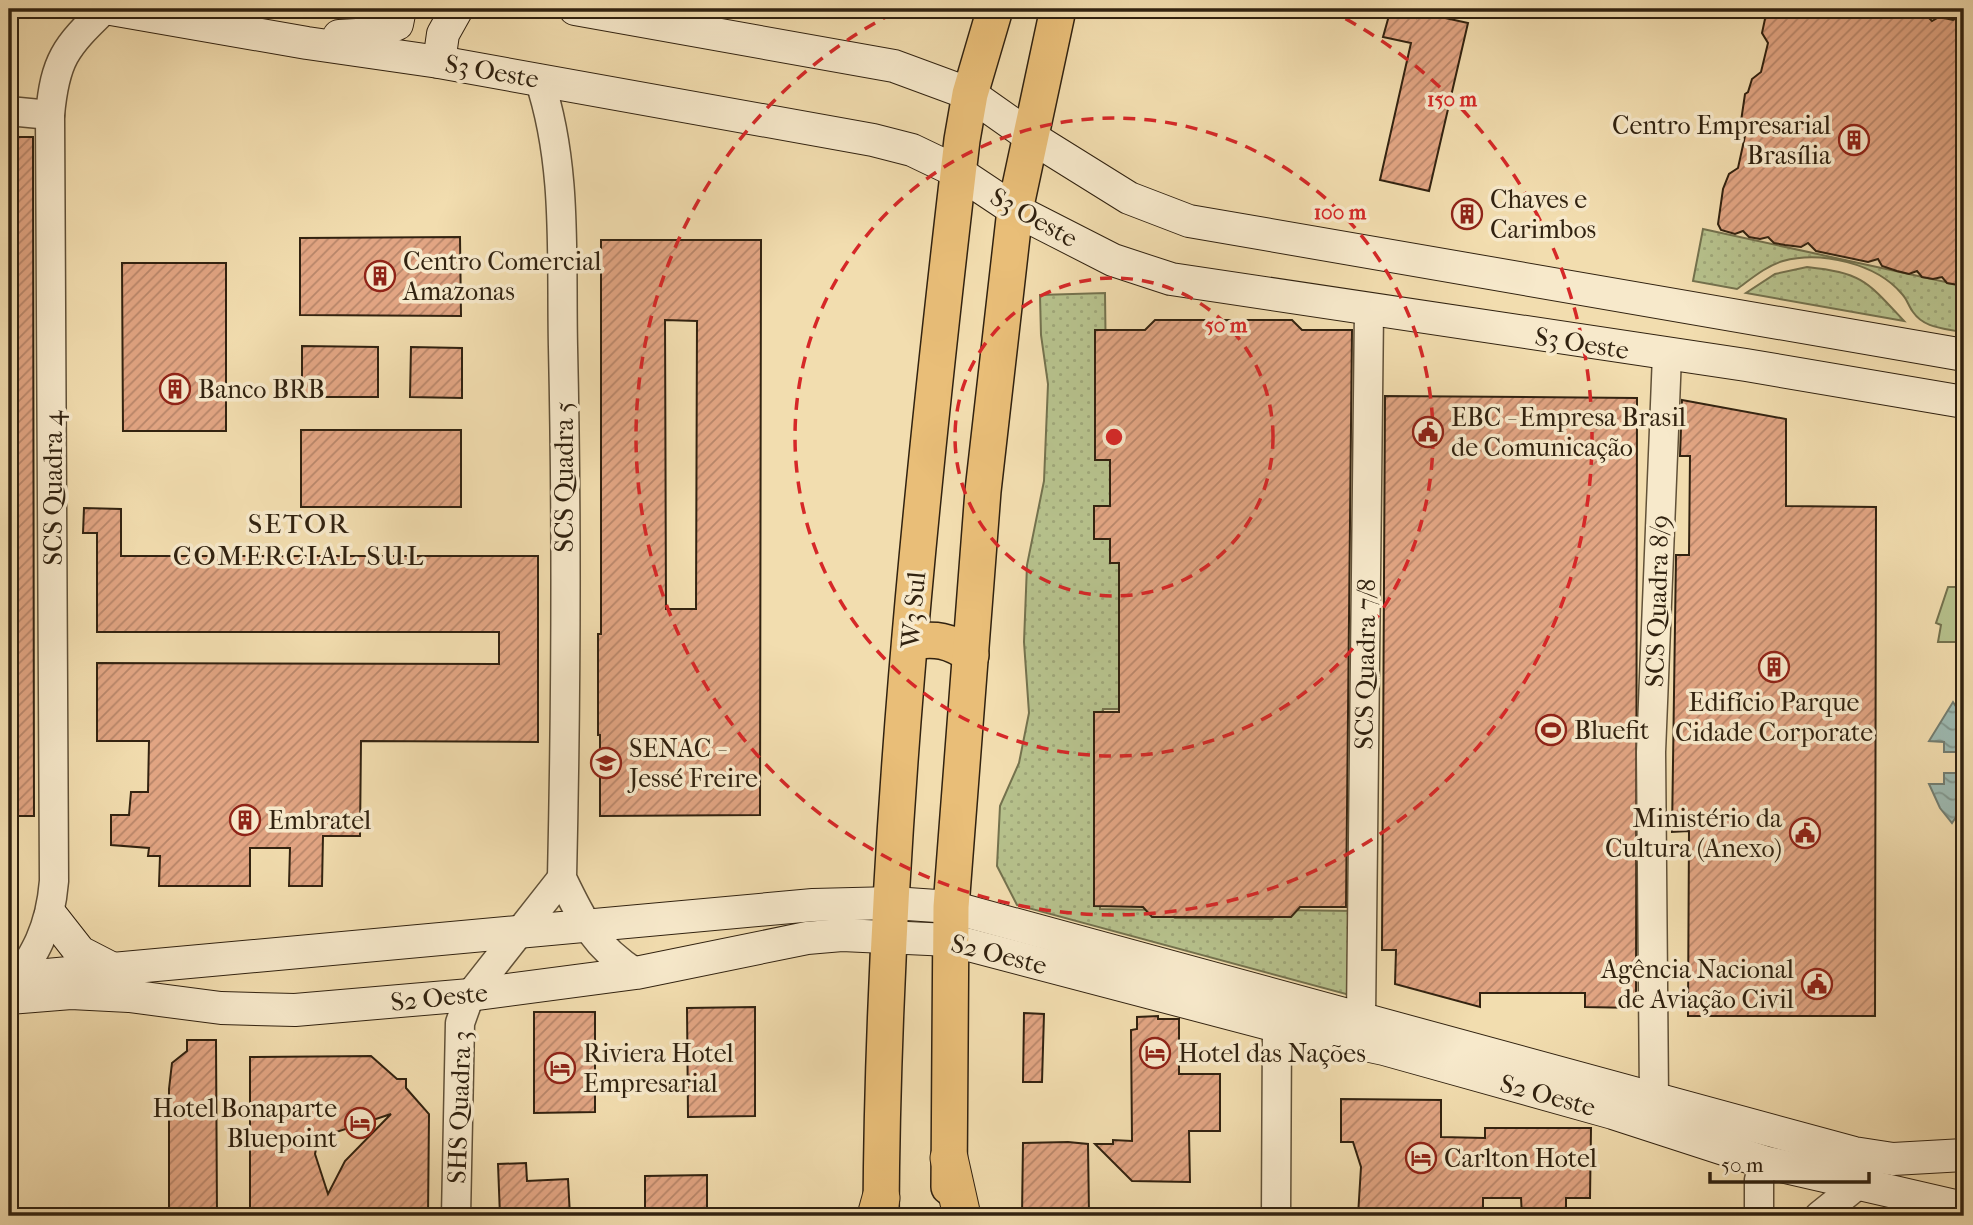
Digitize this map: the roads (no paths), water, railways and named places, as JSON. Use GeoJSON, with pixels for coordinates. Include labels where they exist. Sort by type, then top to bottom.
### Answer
{"type":"FeatureCollection","features":[{"type":"Feature","properties":{"kind":"highway"},"geometry":{"type":"LineString","coordinates":[[949,1158],[962,1216]]}},
{"type":"Feature","properties":{"kind":"main road","name":"S3 Oeste"},"geometry":{"type":"LineString","coordinates":[[111,9],[539,79],[873,140],[912,150],[958,172],[1015,210],[1113,260],[1171,279],[1964,402]]}},
{"type":"Feature","properties":{"kind":"main road"},"geometry":{"type":"LineString","coordinates":[[307,43],[341,36],[376,34],[397,24],[400,9]]}},
{"type":"Feature","properties":{"kind":"main road"},"geometry":{"type":"LineString","coordinates":[[439,62],[443,34],[457,9]]}},
{"type":"Feature","properties":{"kind":"main road","name":"S3 Oeste"},"geometry":{"type":"LineString","coordinates":[[575,9],[894,66],[970,94],[1031,137],[1129,198],[1189,221],[1964,355]]}},
{"type":"Feature","properties":{"kind":"main road","name":"W3 Sul"},"geometry":{"type":"LineString","coordinates":[[879,1210],[892,920],[921,504],[958,172],[970,94],[995,9]]}},
{"type":"Feature","properties":{"kind":"main road"},"geometry":{"type":"LineString","coordinates":[[948,1216],[950,924],[983,491],[1015,210],[1058,9]]}},
{"type":"Feature","properties":{"kind":"main road"},"geometry":{"type":"LineString","coordinates":[[910,642],[937,638],[951,642],[971,655]]}},
{"type":"Feature","properties":{"kind":"main road","name":"S2 Oeste"},"geometry":{"type":"LineString","coordinates":[[11,987],[111,968],[520,934],[813,905],[892,920],[950,924],[1361,1017],[1831,1146],[1894,1159],[1964,1155]]}},
{"type":"Feature","properties":{"kind":"main road"},"geometry":{"type":"LineString","coordinates":[[51,915],[80,952],[111,968]]}},
{"type":"Feature","properties":{"kind":"main road","name":"S2 Oeste"},"geometry":{"type":"LineString","coordinates":[[11,987],[221,1008],[295,1010],[470,995],[636,973],[769,943],[842,935],[892,920]]}},
{"type":"Feature","properties":{"kind":"main road","name":"S2 Oeste"},"geometry":{"type":"LineString","coordinates":[[950,924],[1277,1026],[1384,1049],[1586,1105],[1764,1162],[1964,1208]]}},
{"type":"Feature","properties":{"kind":"main road"},"geometry":{"type":"LineString","coordinates":[[1764,1162],[1769,1154],[1780,1148],[1831,1146]]}},
{"type":"Feature","properties":{"kind":"street","name":"SCS Quadra 4"},"geometry":{"type":"LineString","coordinates":[[11,987],[51,915],[54,852],[50,115],[54,78],[61,58],[105,9]]}},
{"type":"Feature","properties":{"kind":"street","name":"SCS Quadra 5"},"geometry":{"type":"LineString","coordinates":[[539,79],[555,134],[560,180],[564,417],[562,878],[584,926],[608,953],[636,973]]}},
{"type":"Feature","properties":{"kind":"street"},"geometry":{"type":"LineString","coordinates":[[9,111],[50,115]]}},
{"type":"Feature","properties":{"kind":"street","name":"SCS Quadra 7/8"},"geometry":{"type":"LineString","coordinates":[[1361,1017],[1368,310]]}},
{"type":"Feature","properties":{"kind":"street","name":"SCS Quadra 8/9"},"geometry":{"type":"LineString","coordinates":[[1654,1099],[1651,752],[1667,355]]}},
{"type":"Feature","properties":{"kind":"street"},"geometry":{"type":"LineString","coordinates":[[520,934],[562,878]]}},
{"type":"Feature","properties":{"kind":"street","name":"SHS Quadra 3"},"geometry":{"type":"LineString","coordinates":[[456,1216],[460,1023],[470,995],[520,934]]}},
{"type":"Feature","properties":{"kind":"street"},"geometry":{"type":"LineString","coordinates":[[1276,1216],[1277,1026]]}},
{"type":"Feature","properties":{"kind":"street"},"geometry":{"type":"LineString","coordinates":[[1759,1216],[1759,1180],[1764,1162]]}},
{"type":"Feature","properties":{"kind":"street"},"geometry":{"type":"LineString","coordinates":[[1819,1216],[1860,1182]]}},
{"type":"Feature","properties":{"kind":"water"},"geometry":{"type":"Polygon","coordinates":[[[1953,702],[1964,719],[1964,752],[1944,752],[1944,742],[1929,741],[1953,702]]]}},
{"type":"Feature","properties":{"kind":"water"},"geometry":{"type":"Polygon","coordinates":[[[1944,773],[1964,773],[1964,805],[1952,823],[1940,808],[1929,784],[1944,784],[1944,773]]]}},
{"type":"Feature","properties":{"kind":"place","name":"Centro Empresarial Brasília"},"geometry":{"type":"Point","coordinates":[1854,140]}},
{"type":"Feature","properties":{"kind":"place","name":"Chaves e Carimbos"},"geometry":{"type":"Point","coordinates":[1467,214]}},
{"type":"Feature","properties":{"kind":"place","name":"Centro Comercial Amazonas"},"geometry":{"type":"Point","coordinates":[380,276]}},
{"type":"Feature","properties":{"kind":"place","name":"Banco BRB"},"geometry":{"type":"Point","coordinates":[175,389]}},
{"type":"Feature","properties":{"kind":"place","name":"EBC - Empresa Brasil de Comunicação"},"geometry":{"type":"Point","coordinates":[1428,432]}},
{"type":"Feature","properties":{"kind":"place","name":"Edifício Parque Cidade Corporate"},"geometry":{"type":"Point","coordinates":[1774,667]}},
{"type":"Feature","properties":{"kind":"place","name":"Bluefit"},"geometry":{"type":"Point","coordinates":[1551,730]}},
{"type":"Feature","properties":{"kind":"place","name":"SENAC - Jessé Freire"},"geometry":{"type":"Point","coordinates":[606,763]}},
{"type":"Feature","properties":{"kind":"place","name":"Embratel"},"geometry":{"type":"Point","coordinates":[245,820]}},
{"type":"Feature","properties":{"kind":"place","name":"Ministério da Cultura (Anexo)"},"geometry":{"type":"Point","coordinates":[1805,833]}},
{"type":"Feature","properties":{"kind":"place","name":"Agência Nacional de Aviação Civil"},"geometry":{"type":"Point","coordinates":[1817,984]}},
{"type":"Feature","properties":{"kind":"place","name":"Hotel das Nações"},"geometry":{"type":"Point","coordinates":[1155,1053]}},
{"type":"Feature","properties":{"kind":"place","name":"Riviera Hotel Empresarial"},"geometry":{"type":"Point","coordinates":[560,1068]}},
{"type":"Feature","properties":{"kind":"place","name":"Hotel Bonaparte Bluepoint"},"geometry":{"type":"Point","coordinates":[360,1123]}},
{"type":"Feature","properties":{"kind":"place","name":"Carlton Hotel"},"geometry":{"type":"Point","coordinates":[1421,1158]}},
{"type":"Feature","properties":{"kind":"district","name":"SETOR COMERCIAL SUL"},"geometry":{"type":"Point","coordinates":[299,539]}}]}
